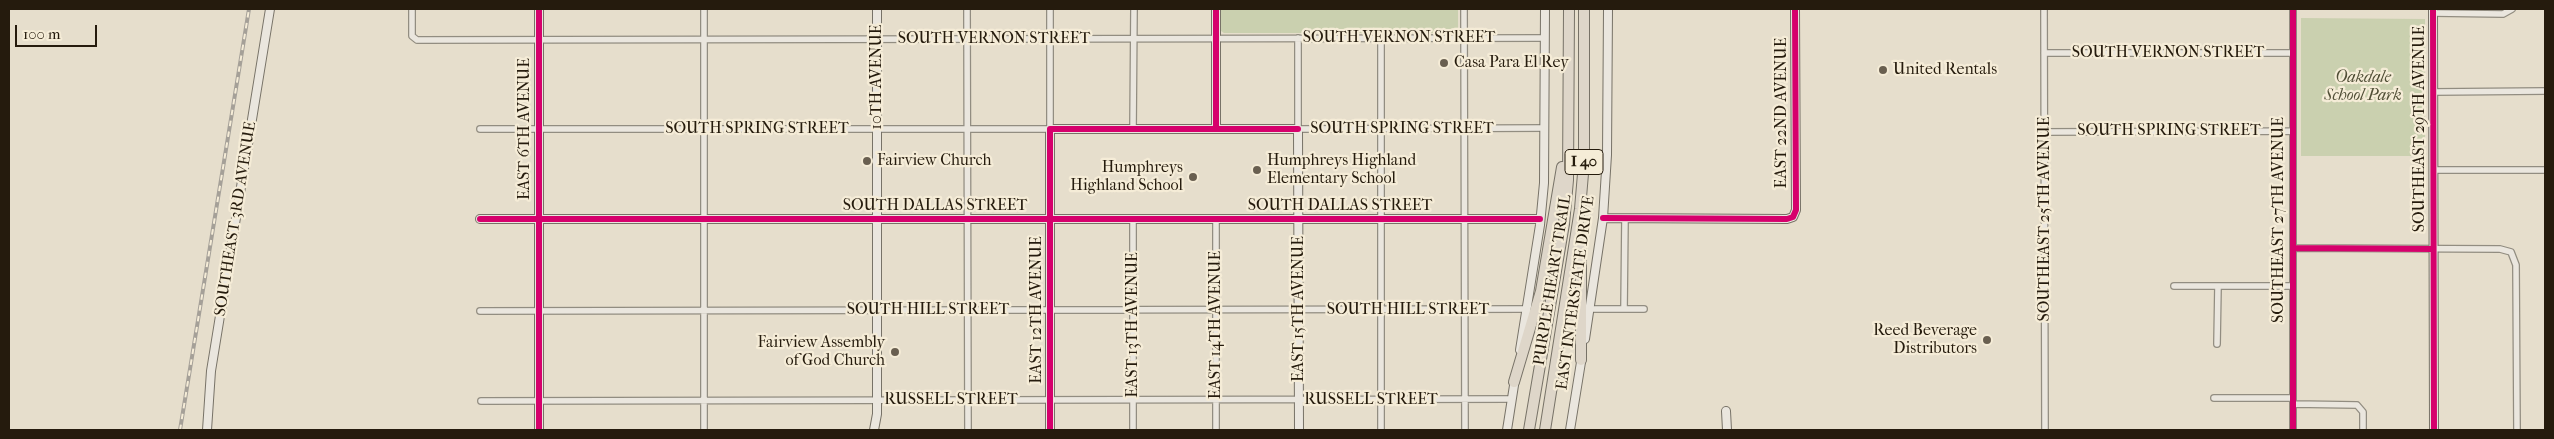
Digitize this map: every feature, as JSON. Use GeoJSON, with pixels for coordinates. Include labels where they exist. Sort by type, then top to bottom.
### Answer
{"type":"FeatureCollection","features":[{"type":"Feature","properties":{"kind":"highway","name":"PURPLE HEART TRAIL"},"geometry":{"type":"LineString","coordinates":[[1530,430],[1564,224],[1569,113],[1569,9]]}},
{"type":"Feature","properties":{"kind":"highway","name":"PURPLE HEART TRAIL"},"geometry":{"type":"LineString","coordinates":[[1545,430],[1584,162],[1584,9]]}},
{"type":"Feature","properties":{"kind":"highway"},"geometry":{"type":"LineString","coordinates":[[1514,382],[1541,291],[1562,171],[1569,113]]}},
{"type":"Feature","properties":{"kind":"highway"},"geometry":{"type":"LineString","coordinates":[[1581,192],[1579,278],[1581,360]]}},
{"type":"Feature","properties":{"kind":"street","name":"SOUTHEAST 3RD AVENUE"},"geometry":{"type":"LineString","coordinates":[[207,430],[211,371],[270,9]]}},
{"type":"Feature","properties":{"kind":"street","name":"SOUTH VERNON STREET"},"geometry":{"type":"LineString","coordinates":[[412,9],[413,39],[1545,38]]}},
{"type":"Feature","properties":{"kind":"street","name":"EAST 6TH AVENUE"},"geometry":{"type":"LineString","coordinates":[[539,9],[539,430]]}},
{"type":"Feature","properties":{"kind":"street"},"geometry":{"type":"LineString","coordinates":[[704,9],[704,430]]}},
{"type":"Feature","properties":{"kind":"street","name":"10TH AVENUE"},"geometry":{"type":"LineString","coordinates":[[874,430],[877,414],[877,9]]}},
{"type":"Feature","properties":{"kind":"street"},"geometry":{"type":"LineString","coordinates":[[968,9],[968,430]]}},
{"type":"Feature","properties":{"kind":"street","name":"EAST 12TH AVENUE"},"geometry":{"type":"LineString","coordinates":[[1050,9],[1050,430]]}},
{"type":"Feature","properties":{"kind":"street"},"geometry":{"type":"LineString","coordinates":[[1133,129],[1134,9]]}},
{"type":"Feature","properties":{"kind":"street"},"geometry":{"type":"LineString","coordinates":[[1216,9],[1216,129]]}},
{"type":"Feature","properties":{"kind":"street"},"geometry":{"type":"LineString","coordinates":[[1464,9],[1465,430]]}},
{"type":"Feature","properties":{"kind":"street"},"geometry":{"type":"LineString","coordinates":[[1506,428],[1540,219],[1545,128],[1545,9]]}},
{"type":"Feature","properties":{"kind":"street","name":"EAST INTERSTATE DRIVE"},"geometry":{"type":"LineString","coordinates":[[1570,430],[1603,218],[1607,155],[1608,9]]}},
{"type":"Feature","properties":{"kind":"street","name":"EAST 22ND AVENUE"},"geometry":{"type":"LineString","coordinates":[[1625,218],[1787,219],[1793,217],[1796,210],[1795,9]]}},
{"type":"Feature","properties":{"kind":"street","name":"SOUTHEAST 25TH AVENUE"},"geometry":{"type":"LineString","coordinates":[[2044,9],[2046,132],[2045,430]]}},
{"type":"Feature","properties":{"kind":"street","name":"SOUTHEAST 27TH AVENUE"},"geometry":{"type":"LineString","coordinates":[[2292,9],[2294,430]]}},
{"type":"Feature","properties":{"kind":"street"},"geometry":{"type":"LineString","coordinates":[[2433,11],[2503,14],[2511,9]]}},
{"type":"Feature","properties":{"kind":"street","name":"SOUTHEAST 29TH AVENUE"},"geometry":{"type":"LineString","coordinates":[[2433,11],[2434,430]]}},
{"type":"Feature","properties":{"kind":"street","name":"EAST 15TH AVENUE"},"geometry":{"type":"LineString","coordinates":[[1298,38],[1299,430]]}},
{"type":"Feature","properties":{"kind":"street"},"geometry":{"type":"LineString","coordinates":[[1381,38],[1381,430]]}},
{"type":"Feature","properties":{"kind":"street","name":"SOUTH VERNON STREET"},"geometry":{"type":"LineString","coordinates":[[2044,53],[2293,53]]}},
{"type":"Feature","properties":{"kind":"street"},"geometry":{"type":"LineString","coordinates":[[2434,92],[2545,91]]}},
{"type":"Feature","properties":{"kind":"street","name":"SOUTH SPRING STREET"},"geometry":{"type":"LineString","coordinates":[[480,130],[1545,128]]}},
{"type":"Feature","properties":{"kind":"street","name":"SOUTH SPRING STREET"},"geometry":{"type":"LineString","coordinates":[[2046,132],[2293,131]]}},
{"type":"Feature","properties":{"kind":"street"},"geometry":{"type":"LineString","coordinates":[[2434,170],[2545,170]]}},
{"type":"Feature","properties":{"kind":"street"},"geometry":{"type":"LineString","coordinates":[[1603,218],[1625,218],[1624,309]]}},
{"type":"Feature","properties":{"kind":"street","name":"SOUTH DALLAS STREET"},"geometry":{"type":"LineString","coordinates":[[480,220],[1540,219]]}},
{"type":"Feature","properties":{"kind":"street","name":"EAST 13TH AVENUE"},"geometry":{"type":"LineString","coordinates":[[1133,220],[1133,430]]}},
{"type":"Feature","properties":{"kind":"street","name":"EAST 14TH AVENUE"},"geometry":{"type":"LineString","coordinates":[[1216,220],[1216,430]]}},
{"type":"Feature","properties":{"kind":"street"},"geometry":{"type":"LineString","coordinates":[[2293,248],[2500,248],[2511,252],[2516,265],[2517,430]]}},
{"type":"Feature","properties":{"kind":"street"},"geometry":{"type":"LineString","coordinates":[[2174,286],[2293,286]]}},
{"type":"Feature","properties":{"kind":"street"},"geometry":{"type":"LineString","coordinates":[[2218,286],[2218,344]]}},
{"type":"Feature","properties":{"kind":"street","name":"SOUTH HILL STREET"},"geometry":{"type":"LineString","coordinates":[[480,311],[1526,309]]}},
{"type":"Feature","properties":{"kind":"street"},"geometry":{"type":"LineString","coordinates":[[1590,309],[1644,309]]}},
{"type":"Feature","properties":{"kind":"street"},"geometry":{"type":"LineString","coordinates":[[2214,398],[2358,405],[2363,412],[2363,430]]}},
{"type":"Feature","properties":{"kind":"street","name":"RUSSELL STREET"},"geometry":{"type":"LineString","coordinates":[[481,401],[1512,399]]}},
{"type":"Feature","properties":{"kind":"street"},"geometry":{"type":"LineString","coordinates":[[1726,410],[1727,430]]}},
{"type":"Feature","properties":{"kind":"street","name":"10TH AVENUE"},"geometry":{"type":"LineString","coordinates":[[877,414],[881,430]]}},
{"type":"Feature","properties":{"kind":"green space"},"geometry":{"type":"Polygon","coordinates":[[[1221,9],[1458,9],[1458,31],[1456,33],[1224,33],[1221,31],[1221,9]]]}},
{"type":"Feature","properties":{"kind":"green space","name":"Oakdale School Park"},"geometry":{"type":"Polygon","coordinates":[[[2301,18],[2425,19],[2425,156],[2301,156],[2301,18]]]}},
{"type":"Feature","properties":{"kind":"railway"},"geometry":{"type":"LineString","coordinates":[[180,430],[249,9]]}},
{"type":"Feature","properties":{"kind":"cycle path"},"geometry":{"type":"LineString","coordinates":[[539,9],[539,430]]}},
{"type":"Feature","properties":{"kind":"cycle path"},"geometry":{"type":"LineString","coordinates":[[1216,9],[1216,129]]}},
{"type":"Feature","properties":{"kind":"cycle path"},"geometry":{"type":"LineString","coordinates":[[1603,218],[1787,219],[1793,217],[1796,210],[1795,9]]}},
{"type":"Feature","properties":{"kind":"cycle path"},"geometry":{"type":"LineString","coordinates":[[2293,9],[2293,430]]}},
{"type":"Feature","properties":{"kind":"cycle path"},"geometry":{"type":"LineString","coordinates":[[2433,9],[2434,430]]}},
{"type":"Feature","properties":{"kind":"cycle path"},"geometry":{"type":"LineString","coordinates":[[1050,430],[1050,129],[1298,129]]}},
{"type":"Feature","properties":{"kind":"cycle path"},"geometry":{"type":"LineString","coordinates":[[480,219],[1540,219]]}},
{"type":"Feature","properties":{"kind":"cycle path"},"geometry":{"type":"LineString","coordinates":[[2293,248],[2433,249]]}},
{"type":"Feature","properties":{"kind":"place","name":"Casa Para El Rey"},"geometry":{"type":"Point","coordinates":[1444,63]}},
{"type":"Feature","properties":{"kind":"place","name":"United Rentals"},"geometry":{"type":"Point","coordinates":[1883,70]}},
{"type":"Feature","properties":{"kind":"place","name":"Fairview Church"},"geometry":{"type":"Point","coordinates":[867,161]}},
{"type":"Feature","properties":{"kind":"place","name":"Humphreys Highland Elementary School"},"geometry":{"type":"Point","coordinates":[1257,170]}},
{"type":"Feature","properties":{"kind":"place","name":"Humphreys Highland School"},"geometry":{"type":"Point","coordinates":[1193,177]}},
{"type":"Feature","properties":{"kind":"place","name":"Reed Beverage Distributors"},"geometry":{"type":"Point","coordinates":[1987,340]}},
{"type":"Feature","properties":{"kind":"place","name":"Fairview Assembly of God Church"},"geometry":{"type":"Point","coordinates":[895,352]}}]}
